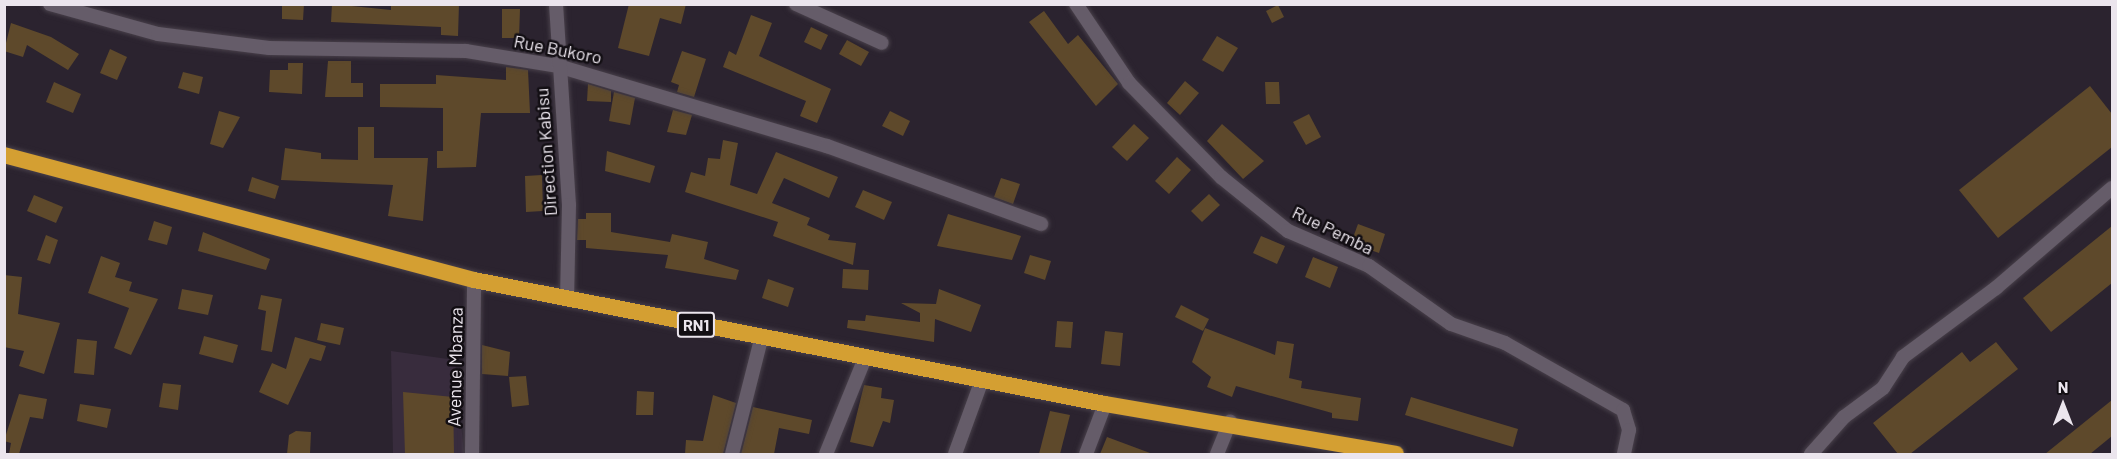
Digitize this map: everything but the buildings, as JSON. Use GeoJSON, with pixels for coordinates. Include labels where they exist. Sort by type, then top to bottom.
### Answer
{"type":"FeatureCollection","features":[{"type":"Feature","properties":{"kind":"highway","name":"RN1"},"geometry":{"type":"LineString","coordinates":[[4,155],[474,280],[761,339],[1105,404],[1230,422],[1357,451],[1396,454]]}},
{"type":"Feature","properties":{"kind":"street","name":"Rue Bukoro"},"geometry":{"type":"LineString","coordinates":[[50,4],[158,34],[269,48],[466,51],[558,66],[816,142],[1041,224]]}},
{"type":"Feature","properties":{"kind":"street","name":"Direction Kabisu"},"geometry":{"type":"LineString","coordinates":[[556,4],[558,66],[569,205],[567,298]]}},
{"type":"Feature","properties":{"kind":"street"},"geometry":{"type":"LineString","coordinates":[[796,4],[882,43]]}},
{"type":"Feature","properties":{"kind":"street","name":"Rue Pemba"},"geometry":{"type":"LineString","coordinates":[[1076,4],[1129,83],[1229,184],[1288,231],[1368,266],[1451,324],[1505,343],[1623,411],[1629,430],[1624,454]]}},
{"type":"Feature","properties":{"kind":"street"},"geometry":{"type":"LineString","coordinates":[[1811,454],[1844,417],[1883,388],[1903,357],[1996,288],[2112,188]]}},
{"type":"Feature","properties":{"kind":"street","name":"Avenue Mbanza"},"geometry":{"type":"LineString","coordinates":[[472,454],[474,280]]}},
{"type":"Feature","properties":{"kind":"street"},"geometry":{"type":"LineString","coordinates":[[732,454],[761,339]]}},
{"type":"Feature","properties":{"kind":"street"},"geometry":{"type":"LineString","coordinates":[[826,454],[865,358]]}},
{"type":"Feature","properties":{"kind":"street"},"geometry":{"type":"LineString","coordinates":[[955,454],[982,380]]}},
{"type":"Feature","properties":{"kind":"street"},"geometry":{"type":"LineString","coordinates":[[1086,454],[1105,404]]}},
{"type":"Feature","properties":{"kind":"street"},"geometry":{"type":"LineString","coordinates":[[1217,454],[1230,422]]}},
{"type":"Feature","properties":{"kind":"shaded area"},"geometry":{"type":"Polygon","coordinates":[[[391,351],[455,360],[464,454],[393,454],[391,351]]]}}]}
